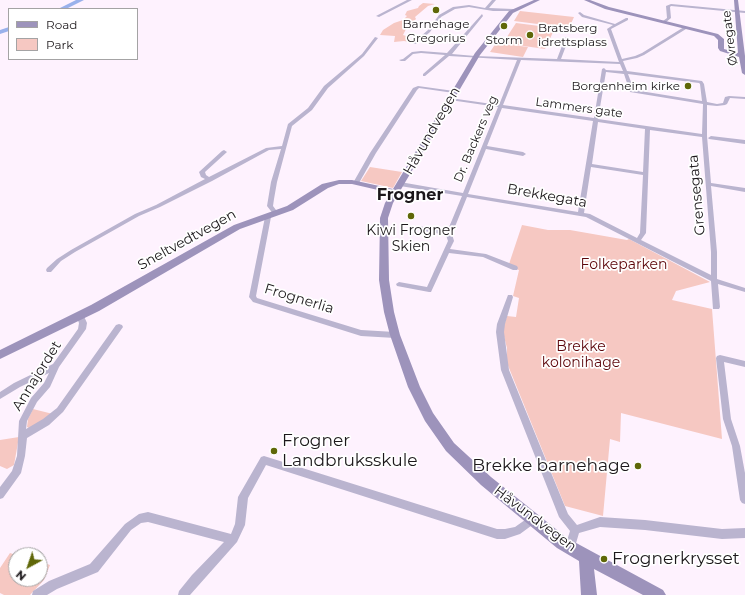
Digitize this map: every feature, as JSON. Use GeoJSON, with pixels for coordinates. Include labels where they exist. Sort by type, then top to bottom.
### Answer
{"type":"FeatureCollection","features":[{"type":"Feature","properties":{"kind":"main road","name":"Håvundvegen"},"geometry":{"type":"LineString","coordinates":[[538,0],[513,10],[474,56],[398,188],[385,213],[383,243],[384,280],[395,335],[414,387],[438,432],[468,465],[532,520],[586,557],[589,595]]}},
{"type":"Feature","properties":{"kind":"main road","name":"Øvregate"},"geometry":{"type":"LineString","coordinates":[[736,0],[742,32],[742,54],[745,73]]}},
{"type":"Feature","properties":{"kind":"main road"},"geometry":{"type":"LineString","coordinates":[[589,1],[607,8],[718,36],[721,39],[722,50],[742,54]]}},
{"type":"Feature","properties":{"kind":"main road","name":"Sneltvedtvegen"},"geometry":{"type":"LineString","coordinates":[[0,355],[80,316],[237,227],[296,206],[318,189],[330,184],[342,182],[398,188]]}},
{"type":"Feature","properties":{"kind":"main road"},"geometry":{"type":"LineString","coordinates":[[586,557],[658,595]]}},
{"type":"Feature","properties":{"kind":"street"},"geometry":{"type":"LineString","coordinates":[[378,16],[410,0]]}},
{"type":"Feature","properties":{"kind":"street"},"geometry":{"type":"LineString","coordinates":[[486,9],[494,0]]}},
{"type":"Feature","properties":{"kind":"street"},"geometry":{"type":"LineString","coordinates":[[454,2],[460,6],[513,10]]}},
{"type":"Feature","properties":{"kind":"street"},"geometry":{"type":"LineString","coordinates":[[690,2],[695,6]]}},
{"type":"Feature","properties":{"kind":"street"},"geometry":{"type":"LineString","coordinates":[[415,43],[429,31],[444,13],[460,6]]}},
{"type":"Feature","properties":{"kind":"street"},"geometry":{"type":"LineString","coordinates":[[664,22],[669,18],[668,6],[695,6],[745,12]]}},
{"type":"Feature","properties":{"kind":"street"},"geometry":{"type":"LineString","coordinates":[[580,13],[583,16],[615,25]]}},
{"type":"Feature","properties":{"kind":"street"},"geometry":{"type":"LineString","coordinates":[[425,75],[435,67],[442,58],[449,54],[482,15]]}},
{"type":"Feature","properties":{"kind":"street"},"geometry":{"type":"LineString","coordinates":[[627,19],[609,29],[632,90],[722,105],[725,104],[727,98],[729,97],[745,98]]}},
{"type":"Feature","properties":{"kind":"street"},"geometry":{"type":"LineString","coordinates":[[401,60],[414,52],[621,62],[643,54],[685,28]]}},
{"type":"Feature","properties":{"kind":"street","name":"Frognerlia"},"geometry":{"type":"LineString","coordinates":[[376,38],[363,55],[326,87],[310,109],[290,125],[274,182],[270,206],[272,215],[252,297],[255,300],[361,333],[395,335]]}},
{"type":"Feature","properties":{"kind":"street"},"geometry":{"type":"LineString","coordinates":[[559,60],[567,38]]}},
{"type":"Feature","properties":{"kind":"street","name":"Dr. Backers veg"},"geometry":{"type":"LineString","coordinates":[[399,284],[428,290],[451,241],[449,234],[520,58]]}},
{"type":"Feature","properties":{"kind":"street"},"geometry":{"type":"LineString","coordinates":[[581,213],[604,70],[625,73]]}},
{"type":"Feature","properties":{"kind":"street","name":"Grensegata"},"geometry":{"type":"LineString","coordinates":[[625,73],[700,82],[702,84],[708,137],[708,184],[714,252],[716,307]]}},
{"type":"Feature","properties":{"kind":"street","name":"Lammers gate"},"geometry":{"type":"LineString","coordinates":[[356,183],[359,175],[415,89],[418,87],[501,106],[745,142]]}},
{"type":"Feature","properties":{"kind":"street"},"geometry":{"type":"LineString","coordinates":[[638,240],[643,233],[648,128]]}},
{"type":"Feature","properties":{"kind":"street"},"geometry":{"type":"LineString","coordinates":[[49,270],[59,260],[73,251],[137,215],[268,150],[284,147]]}},
{"type":"Feature","properties":{"kind":"street"},"geometry":{"type":"LineString","coordinates":[[485,147],[523,154]]}},
{"type":"Feature","properties":{"kind":"street"},"geometry":{"type":"LineString","coordinates":[[210,180],[203,176],[202,172],[224,152]]}},
{"type":"Feature","properties":{"kind":"street"},"geometry":{"type":"LineString","coordinates":[[588,165],[646,174]]}},
{"type":"Feature","properties":{"kind":"street"},"geometry":{"type":"LineString","coordinates":[[708,184],[745,190]]}},
{"type":"Feature","properties":{"kind":"street","name":"Brekkegata"},"geometry":{"type":"LineString","coordinates":[[398,188],[465,194],[581,213],[595,218],[714,280],[745,290]]}},
{"type":"Feature","properties":{"kind":"street"},"geometry":{"type":"LineString","coordinates":[[419,228],[449,234]]}},
{"type":"Feature","properties":{"kind":"street"},"geometry":{"type":"LineString","coordinates":[[446,251],[484,255],[515,268]]}},
{"type":"Feature","properties":{"kind":"street"},"geometry":{"type":"LineString","coordinates":[[510,297],[501,324],[500,332],[505,370],[564,517],[575,530]]}},
{"type":"Feature","properties":{"kind":"street","name":"Annajordet"},"geometry":{"type":"LineString","coordinates":[[0,496],[16,473],[21,456],[24,436],[22,429],[23,421],[34,400],[47,384],[56,366],[82,328],[83,323],[80,316]]}},
{"type":"Feature","properties":{"kind":"street"},"geometry":{"type":"LineString","coordinates":[[24,436],[46,422],[60,410],[119,327]]}},
{"type":"Feature","properties":{"kind":"street"},"geometry":{"type":"LineString","coordinates":[[745,364],[720,358],[727,419],[736,446],[745,500]]}},
{"type":"Feature","properties":{"kind":"street"},"geometry":{"type":"LineString","coordinates":[[0,396],[17,385],[56,366]]}},
{"type":"Feature","properties":{"kind":"street"},"geometry":{"type":"LineString","coordinates":[[183,595],[233,539],[240,526],[243,497],[264,460],[497,534],[517,531],[532,520]]}},
{"type":"Feature","properties":{"kind":"street"},"geometry":{"type":"LineString","coordinates":[[37,595],[53,585],[94,568],[128,527],[139,519],[148,516],[233,539]]}},
{"type":"Feature","properties":{"kind":"street"},"geometry":{"type":"LineString","coordinates":[[575,530],[600,522],[645,525],[722,534],[745,533]]}},
{"type":"Feature","properties":{"kind":"street"},"geometry":{"type":"LineString","coordinates":[[570,547],[575,530]]}},
{"type":"Feature","properties":{"kind":"green space"},"geometry":{"type":"Polygon","coordinates":[[[423,3],[435,4],[428,6],[415,17],[416,19],[411,24],[402,28],[406,29],[403,35],[409,37],[408,39],[415,40],[414,43],[404,41],[394,42],[395,36],[380,35],[383,30],[394,23],[403,20],[407,16],[405,15],[407,11],[418,8],[423,3]]]}},
{"type":"Feature","properties":{"kind":"green space"},"geometry":{"type":"Polygon","coordinates":[[[520,11],[574,17],[569,28],[514,21],[520,11]]]}},
{"type":"Feature","properties":{"kind":"green space","name":"Bratsberg idrettsplass"},"geometry":{"type":"Polygon","coordinates":[[[516,23],[555,28],[545,49],[503,43],[516,23]]]}},
{"type":"Feature","properties":{"kind":"green space"},"geometry":{"type":"Polygon","coordinates":[[[496,43],[528,47],[523,57],[490,52],[496,43]]]}},
{"type":"Feature","properties":{"kind":"green space"},"geometry":{"type":"Polygon","coordinates":[[[370,167],[402,172],[393,188],[361,181],[370,167]]]}},
{"type":"Feature","properties":{"kind":"green space","name":"Brekke kolonihage"},"geometry":{"type":"Polygon","coordinates":[[[522,225],[548,230],[570,230],[627,240],[629,239],[710,282],[676,291],[672,300],[712,309],[722,439],[621,413],[620,442],[610,439],[603,516],[565,506],[507,363],[507,348],[503,333],[504,326],[507,316],[516,317],[519,298],[513,296],[519,270],[508,267],[522,225]]]}},
{"type":"Feature","properties":{"kind":"green space"},"geometry":{"type":"Polygon","coordinates":[[[33,409],[53,414],[31,429],[27,427],[28,419],[33,409]]]}},
{"type":"Feature","properties":{"kind":"green space"},"geometry":{"type":"Polygon","coordinates":[[[19,437],[14,465],[7,469],[0,466],[0,440],[19,437]]]}},
{"type":"Feature","properties":{"kind":"green space"},"geometry":{"type":"Polygon","coordinates":[[[8,556],[8,587],[37,587],[30,595],[4,595],[0,593],[0,568],[8,556]]]}},
{"type":"Feature","properties":{"kind":"waterway"},"geometry":{"type":"LineString","coordinates":[[63,8],[81,0]]}},
{"type":"Feature","properties":{"kind":"waterway"},"geometry":{"type":"LineString","coordinates":[[0,32],[8,29]]}},
{"type":"Feature","properties":{"kind":"place","name":"Barnehage Gregorius"},"geometry":{"type":"Point","coordinates":[436,10]}},
{"type":"Feature","properties":{"kind":"place","name":"Storm"},"geometry":{"type":"Point","coordinates":[504,26]}},
{"type":"Feature","properties":{"kind":"place","name":"Bratsberg idrettsplass"},"geometry":{"type":"Point","coordinates":[530,35]}},
{"type":"Feature","properties":{"kind":"place","name":"Borgenheim kirke"},"geometry":{"type":"Point","coordinates":[688,86]}},
{"type":"Feature","properties":{"kind":"place","name":"Kiwi Frogner Skien"},"geometry":{"type":"Point","coordinates":[411,216]}},
{"type":"Feature","properties":{"kind":"place","name":"Frogner Landbruksskule"},"geometry":{"type":"Point","coordinates":[274,451]}},
{"type":"Feature","properties":{"kind":"place","name":"Brekke barnehage"},"geometry":{"type":"Point","coordinates":[638,466]}},
{"type":"Feature","properties":{"kind":"place","name":"Frognerkrysset"},"geometry":{"type":"Point","coordinates":[604,559]}},
{"type":"Feature","properties":{"kind":"district","name":"Frogner"},"geometry":{"type":"Point","coordinates":[410,195]}},
{"type":"Feature","properties":{"kind":"park label","name":"Folkeparken"},"geometry":{"type":"Point","coordinates":[624,265]}}]}
